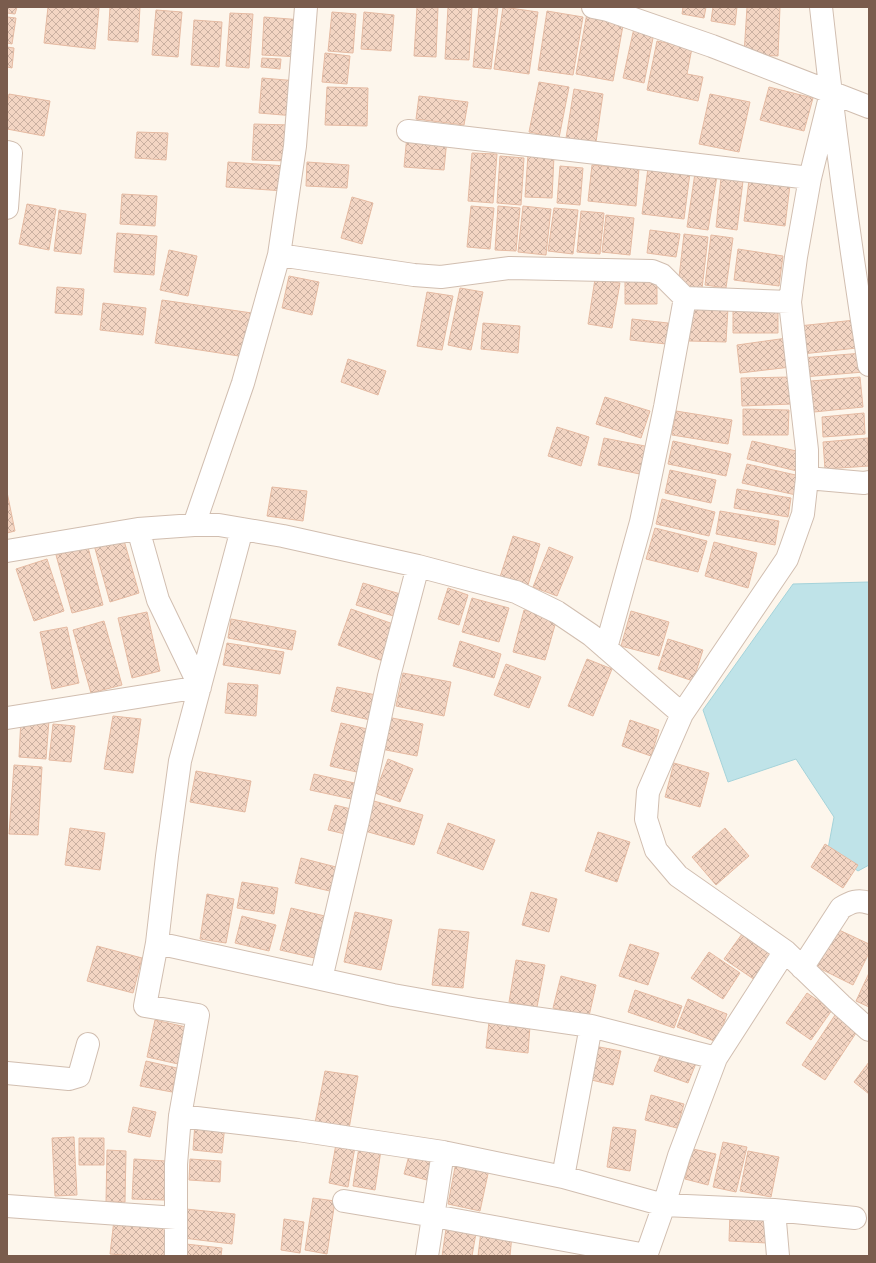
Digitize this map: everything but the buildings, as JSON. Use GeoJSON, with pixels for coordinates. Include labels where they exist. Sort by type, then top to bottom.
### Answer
{"type":"FeatureCollection","features":[{"type":"Feature","properties":{"kind":"street"},"geometry":{"type":"LineString","coordinates":[[196,519],[243,382],[279,255],[295,146],[306,7]]}},
{"type":"Feature","properties":{"kind":"street"},"geometry":{"type":"LineString","coordinates":[[593,7],[608,10],[712,46],[869,107]]}},
{"type":"Feature","properties":{"kind":"street"},"geometry":{"type":"LineString","coordinates":[[821,7],[830,93],[853,267],[869,365]]}},
{"type":"Feature","properties":{"kind":"street"},"geometry":{"type":"LineString","coordinates":[[830,93],[810,178],[796,257],[790,302],[807,450],[807,478],[803,514],[787,560],[682,714],[648,792],[646,818],[656,850],[678,876],[784,950],[840,1005],[869,1030]]}},
{"type":"Feature","properties":{"kind":"street"},"geometry":{"type":"LineString","coordinates":[[408,131],[810,178]]}},
{"type":"Feature","properties":{"kind":"street"},"geometry":{"type":"LineString","coordinates":[[7,152],[11,153],[7,208]]}},
{"type":"Feature","properties":{"kind":"street"},"geometry":{"type":"LineString","coordinates":[[279,255],[414,275],[441,277],[510,268],[652,271],[662,276],[685,298],[790,302]]}},
{"type":"Feature","properties":{"kind":"street"},"geometry":{"type":"LineString","coordinates":[[606,648],[641,522],[665,407],[685,298]]}},
{"type":"Feature","properties":{"kind":"street"},"geometry":{"type":"LineString","coordinates":[[807,478],[864,483],[869,482]]}},
{"type":"Feature","properties":{"kind":"street"},"geometry":{"type":"LineString","coordinates":[[7,551],[196,519],[219,525],[283,536],[418,566],[516,592],[557,612],[591,635],[682,714]]}},
{"type":"Feature","properties":{"kind":"street"},"geometry":{"type":"LineString","coordinates":[[138,529],[158,600],[200,687]]}},
{"type":"Feature","properties":{"kind":"street"},"geometry":{"type":"LineString","coordinates":[[176,1256],[176,1164],[180,1116],[198,1015],[145,1006],[157,944],[180,761],[242,529]]}},
{"type":"Feature","properties":{"kind":"street"},"geometry":{"type":"LineString","coordinates":[[321,979],[358,822],[389,676],[418,566]]}},
{"type":"Feature","properties":{"kind":"street"},"geometry":{"type":"LineString","coordinates":[[7,718],[200,687]]}},
{"type":"Feature","properties":{"kind":"street"},"geometry":{"type":"LineString","coordinates":[[802,968],[841,908],[851,902],[862,900],[869,903]]}},
{"type":"Feature","properties":{"kind":"street"},"geometry":{"type":"LineString","coordinates":[[157,944],[393,995],[478,1010],[591,1026],[716,1058]]}},
{"type":"Feature","properties":{"kind":"street"},"geometry":{"type":"LineString","coordinates":[[344,1201],[646,1255],[664,1205],[679,1156],[716,1058],[784,950]]}},
{"type":"Feature","properties":{"kind":"street"},"geometry":{"type":"LineString","coordinates":[[563,1177],[591,1026]]}},
{"type":"Feature","properties":{"kind":"street"},"geometry":{"type":"LineString","coordinates":[[7,1073],[69,1079],[79,1076],[88,1044]]}},
{"type":"Feature","properties":{"kind":"street"},"geometry":{"type":"LineString","coordinates":[[180,1116],[298,1130],[443,1152],[563,1177],[664,1205],[774,1210],[855,1218]]}},
{"type":"Feature","properties":{"kind":"street"},"geometry":{"type":"LineString","coordinates":[[427,1256],[443,1152]]}},
{"type":"Feature","properties":{"kind":"street"},"geometry":{"type":"LineString","coordinates":[[7,1206],[176,1218]]}},
{"type":"Feature","properties":{"kind":"street"},"geometry":{"type":"LineString","coordinates":[[774,1210],[778,1256]]}},
{"type":"Feature","properties":{"kind":"water"},"geometry":{"type":"Polygon","coordinates":[[[869,582],[869,865],[858,871],[828,849],[834,817],[796,759],[728,782],[703,710],[793,584],[869,582]]]}}]}
